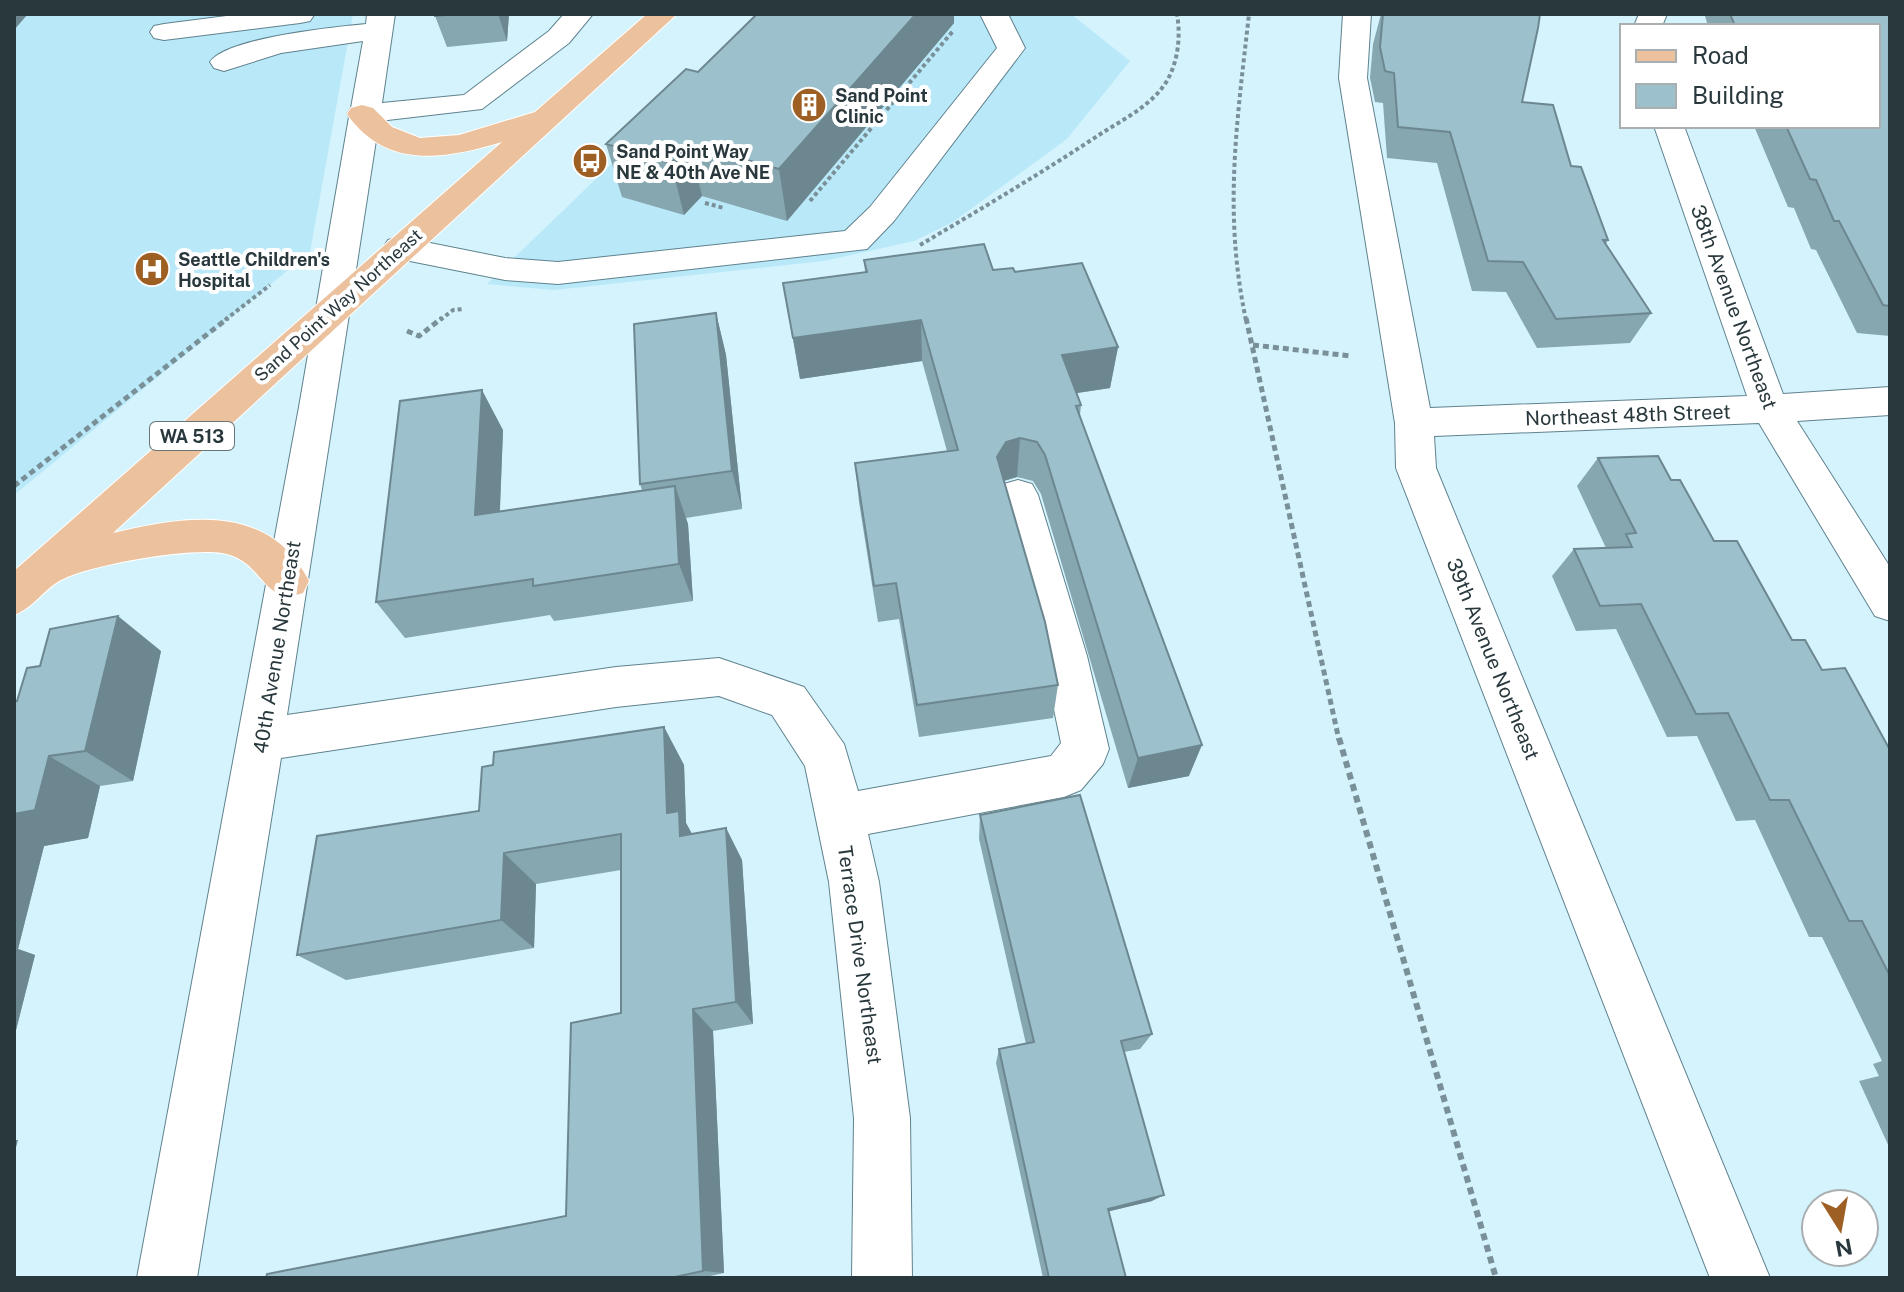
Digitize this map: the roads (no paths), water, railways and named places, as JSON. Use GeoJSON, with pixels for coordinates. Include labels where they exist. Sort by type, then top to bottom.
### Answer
{"type":"FeatureCollection","features":[{"type":"Feature","properties":{"kind":"main road","name":"Sand Point Way Northeast"},"geometry":{"type":"LineString","coordinates":[[14,597],[663,14]]}},
{"type":"Feature","properties":{"kind":"main road"},"geometry":{"type":"LineString","coordinates":[[362,114],[380,135],[412,147],[463,142],[549,116]]}},
{"type":"Feature","properties":{"kind":"main road"},"geometry":{"type":"LineString","coordinates":[[50,566],[149,540],[219,535],[259,547],[288,581]]}},
{"type":"Feature","properties":{"kind":"street"},"geometry":{"type":"LineString","coordinates":[[164,32],[310,14]]}},
{"type":"Feature","properties":{"kind":"street"},"geometry":{"type":"LineString","coordinates":[[362,114],[472,103],[559,37],[579,14]]}},
{"type":"Feature","properties":{"kind":"street","name":"39th Avenue Northeast"},"geometry":{"type":"LineString","coordinates":[[1357,14],[1353,78],[1414,423],[1416,468],[1740,1278]]}},
{"type":"Feature","properties":{"kind":"street"},"geometry":{"type":"LineString","coordinates":[[400,248],[503,269],[558,273],[855,241],[882,214],[1011,48],[978,17]]}},
{"type":"Feature","properties":{"kind":"street"},"geometry":{"type":"LineString","coordinates":[[224,62],[246,53],[379,22]]}},
{"type":"Feature","properties":{"kind":"street","name":"40th Avenue Northeast"},"geometry":{"type":"LineString","coordinates":[[167,1278],[262,740],[335,307],[362,114],[379,22]]}},
{"type":"Feature","properties":{"kind":"street","name":"38th Avenue Northeast"},"geometry":{"type":"LineString","coordinates":[[1670,128],[1770,409],[1890,603]]}},
{"type":"Feature","properties":{"kind":"street","name":"Northeast 48th Street"},"geometry":{"type":"LineString","coordinates":[[1414,423],[1770,409],[1890,401]]}},
{"type":"Feature","properties":{"kind":"street"},"geometry":{"type":"LineString","coordinates":[[840,817],[1064,775],[1086,749],[1065,656],[1018,495]]}},
{"type":"Feature","properties":{"kind":"street","name":"Terrace Drive Northeast"},"geometry":{"type":"LineString","coordinates":[[262,740],[616,687],[719,677],[788,701],[827,759],[854,882],[882,1118],[882,1278]]}},
{"type":"Feature","properties":{"kind":"place","name":"Sand Point Clinic"},"geometry":{"type":"Point","coordinates":[809,105]}},
{"type":"Feature","properties":{"kind":"place","name":"Sand Point Way NE & 40th Ave NE"},"geometry":{"type":"Point","coordinates":[590,161]}},
{"type":"Feature","properties":{"kind":"place","name":"Seattle Children's Hospital"},"geometry":{"type":"Point","coordinates":[152,269]}}]}
